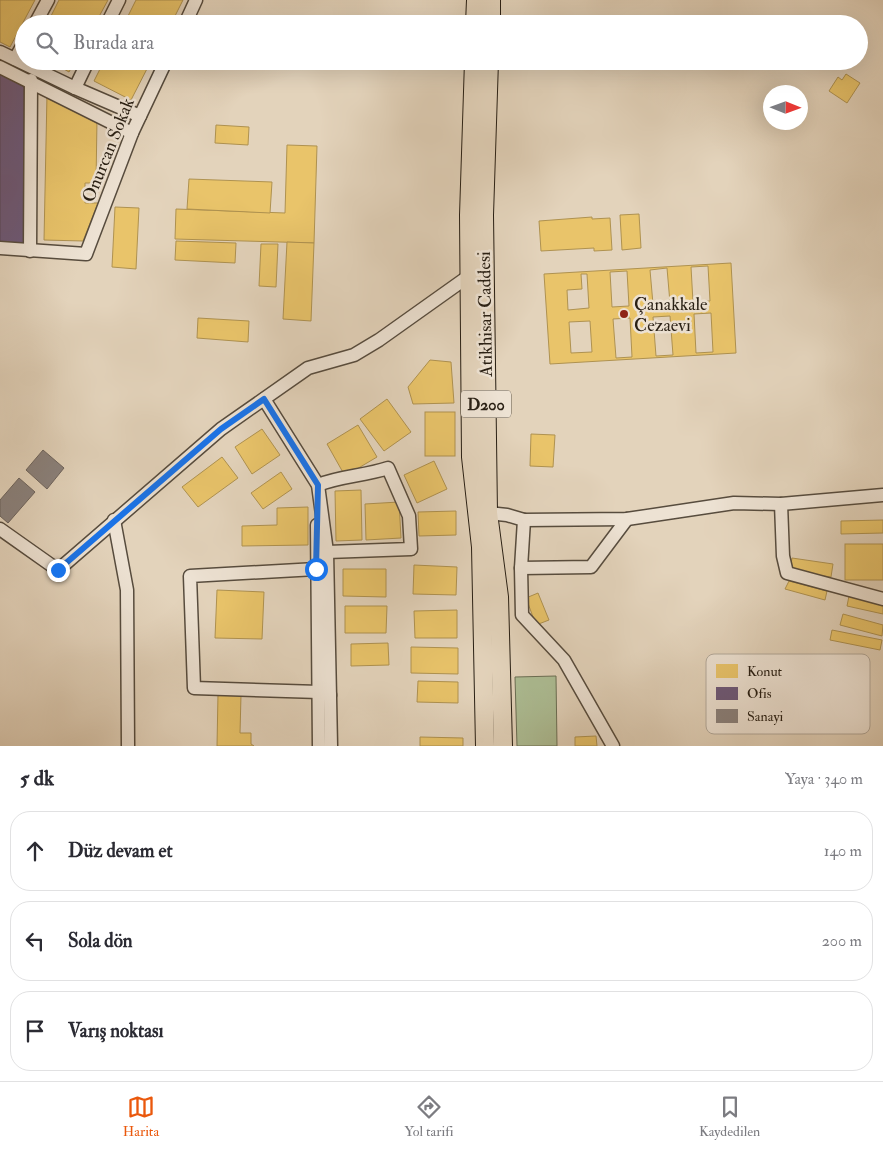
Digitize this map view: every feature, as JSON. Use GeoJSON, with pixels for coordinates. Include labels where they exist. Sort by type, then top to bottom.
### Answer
{"type":"FeatureCollection","features":[{"type":"Feature","properties":{"kind":"highway"},"geometry":{"type":"LineString","coordinates":[[475,15],[476,0]]}},
{"type":"Feature","properties":{"kind":"highway"},"geometry":{"type":"LineString","coordinates":[[491,15],[492,0]]}},
{"type":"Feature","properties":{"kind":"highway","name":"Atikhisar Caddesi"},"geometry":{"type":"LineString","coordinates":[[474,70],[469,276],[488,513],[499,597],[503,746]]}},
{"type":"Feature","properties":{"kind":"highway","name":"Atikhisar Caddesi"},"geometry":{"type":"LineString","coordinates":[[484,746],[482,565],[471,457],[478,400],[489,70]]}},
{"type":"Feature","properties":{"kind":"street"},"geometry":{"type":"LineString","coordinates":[[40,15],[48,0]]}},
{"type":"Feature","properties":{"kind":"street"},"geometry":{"type":"LineString","coordinates":[[112,15],[119,0]]}},
{"type":"Feature","properties":{"kind":"street"},"geometry":{"type":"LineString","coordinates":[[189,15],[196,0]]}},
{"type":"Feature","properties":{"kind":"street"},"geometry":{"type":"LineString","coordinates":[[0,52],[15,59]]}},
{"type":"Feature","properties":{"kind":"street"},"geometry":{"type":"LineString","coordinates":[[0,67],[31,80],[132,133]]}},
{"type":"Feature","properties":{"kind":"street"},"geometry":{"type":"LineString","coordinates":[[38,70],[140,116]]}},
{"type":"Feature","properties":{"kind":"street"},"geometry":{"type":"LineString","coordinates":[[75,88],[84,70]]}},
{"type":"Feature","properties":{"kind":"street","name":"Onurcan Sokak"},"geometry":{"type":"LineString","coordinates":[[30,251],[86,254],[132,133],[162,70]]}},
{"type":"Feature","properties":{"kind":"street"},"geometry":{"type":"LineString","coordinates":[[0,248],[30,251],[31,80]]}},
{"type":"Feature","properties":{"kind":"street"},"geometry":{"type":"LineString","coordinates":[[0,529],[58,570],[221,429],[308,368],[354,355],[379,340],[469,276]]}},
{"type":"Feature","properties":{"kind":"street"},"geometry":{"type":"LineString","coordinates":[[264,399],[318,485],[327,552],[324,694],[319,746]]}},
{"type":"Feature","properties":{"kind":"street"},"geometry":{"type":"LineString","coordinates":[[318,485],[336,478],[350,478],[388,468],[409,516],[411,549],[327,552]]}},
{"type":"Feature","properties":{"kind":"street"},"geometry":{"type":"LineString","coordinates":[[318,485],[316,569],[324,694],[331,746]]}},
{"type":"Feature","properties":{"kind":"street"},"geometry":{"type":"LineString","coordinates":[[488,513],[507,515],[524,520],[627,519],[734,503],[781,504],[883,495]]}},
{"type":"Feature","properties":{"kind":"street"},"geometry":{"type":"LineString","coordinates":[[781,504],[783,556],[787,573],[883,599]]}},
{"type":"Feature","properties":{"kind":"street"},"geometry":{"type":"LineString","coordinates":[[521,568],[590,567],[627,519]]}},
{"type":"Feature","properties":{"kind":"street"},"geometry":{"type":"LineString","coordinates":[[114,520],[127,590],[128,746]]}},
{"type":"Feature","properties":{"kind":"street"},"geometry":{"type":"LineString","coordinates":[[524,520],[521,568],[522,615],[564,660],[613,746]]}},
{"type":"Feature","properties":{"kind":"street"},"geometry":{"type":"LineString","coordinates":[[316,569],[327,552]]}},
{"type":"Feature","properties":{"kind":"street"},"geometry":{"type":"LineString","coordinates":[[316,569],[190,576],[194,688],[324,694]]}},
{"type":"Feature","properties":{"kind":"green space"},"geometry":{"type":"Polygon","coordinates":[[[556,676],[557,746],[517,746],[515,677],[556,676]]]}},
{"type":"Feature","properties":{"kind":"building: Konut"},"geometry":{"type":"Polygon","coordinates":[[[0,0],[35,0],[27,15],[15,15],[15,38],[10,47],[0,42],[0,0]]]}},
{"type":"Feature","properties":{"kind":"building: Konut"},"geometry":{"type":"Polygon","coordinates":[[[59,0],[108,0],[100,15],[52,15],[59,0]]]}},
{"type":"Feature","properties":{"kind":"building: Konut"},"geometry":{"type":"Polygon","coordinates":[[[136,0],[183,0],[176,15],[128,15],[136,0]]]}},
{"type":"Feature","properties":{"kind":"building: Konut"},"geometry":{"type":"Polygon","coordinates":[[[100,70],[146,70],[131,100],[94,81],[100,70]]]}},
{"type":"Feature","properties":{"kind":"building: Konut"},"geometry":{"type":"Polygon","coordinates":[[[846,74],[860,83],[847,103],[829,91],[838,77],[842,80],[846,74]]]}},
{"type":"Feature","properties":{"kind":"building: Konut"},"geometry":{"type":"Polygon","coordinates":[[[47,94],[97,119],[96,183],[85,183],[85,203],[98,203],[83,241],[44,240],[47,94]]]}},
{"type":"Feature","properties":{"kind":"building: Konut"},"geometry":{"type":"Polygon","coordinates":[[[216,125],[249,127],[248,145],[215,143],[216,125]]]}},
{"type":"Feature","properties":{"kind":"building: Konut"},"geometry":{"type":"Polygon","coordinates":[[[287,145],[317,146],[314,243],[175,239],[176,209],[285,213],[287,145]]]}},
{"type":"Feature","properties":{"kind":"building: Konut"},"geometry":{"type":"Polygon","coordinates":[[[189,179],[272,182],[270,213],[187,209],[189,179]]]}},
{"type":"Feature","properties":{"kind":"building: Konut"},"geometry":{"type":"Polygon","coordinates":[[[115,207],[139,208],[136,269],[112,267],[115,207]]]}},
{"type":"Feature","properties":{"kind":"building: Konut"},"geometry":{"type":"Polygon","coordinates":[[[639,214],[641,248],[622,250],[620,215],[639,214]]]}},
{"type":"Feature","properties":{"kind":"building: Konut"},"geometry":{"type":"Polygon","coordinates":[[[592,217],[592,219],[610,218],[612,250],[594,251],[594,248],[541,251],[539,221],[592,217]]]}},
{"type":"Feature","properties":{"kind":"building: Konut"},"geometry":{"type":"Polygon","coordinates":[[[176,241],[236,243],[235,263],[175,260],[176,241]]]}},
{"type":"Feature","properties":{"kind":"building: Konut"},"geometry":{"type":"Polygon","coordinates":[[[287,242],[314,243],[311,321],[283,319],[287,242]]]}},
{"type":"Feature","properties":{"kind":"building: Konut"},"geometry":{"type":"Polygon","coordinates":[[[261,244],[278,244],[276,287],[259,286],[261,244]]]}},
{"type":"Feature","properties":{"kind":"building: Konut","name":"Çanakkale Cezaevi"},"geometry":{"type":"Polygon","coordinates":[[[731,263],[736,353],[550,364],[544,274],[731,263]],[[708,266],[691,267],[693,302],[710,301],[708,266]],[[667,268],[650,270],[653,304],[670,303],[667,268]],[[627,271],[610,272],[612,307],[629,306],[627,271]],[[581,274],[582,289],[567,290],[568,310],[589,308],[587,274],[581,274]],[[711,313],[694,314],[696,353],[713,352],[711,313]],[[670,316],[653,317],[656,356],[673,355],[670,316]],[[630,318],[613,319],[616,358],[632,357],[630,318]],[[590,321],[569,322],[571,353],[592,352],[590,321]]]}},
{"type":"Feature","properties":{"kind":"building: Konut"},"geometry":{"type":"Polygon","coordinates":[[[198,318],[249,321],[248,342],[197,338],[198,318]]]}},
{"type":"Feature","properties":{"kind":"building: Konut"},"geometry":{"type":"Polygon","coordinates":[[[430,360],[451,362],[454,403],[413,404],[408,387],[430,360]]]}},
{"type":"Feature","properties":{"kind":"building: Konut"},"geometry":{"type":"Polygon","coordinates":[[[387,399],[411,432],[384,451],[360,419],[387,399]]]}},
{"type":"Feature","properties":{"kind":"building: Konut"},"geometry":{"type":"Polygon","coordinates":[[[425,412],[455,412],[455,456],[425,456],[425,412]]]}},
{"type":"Feature","properties":{"kind":"building: Konut"},"geometry":{"type":"Polygon","coordinates":[[[358,425],[377,457],[345,476],[327,444],[358,425]]]}},
{"type":"Feature","properties":{"kind":"building: Konut"},"geometry":{"type":"Polygon","coordinates":[[[262,429],[280,455],[252,474],[235,447],[262,429]]]}},
{"type":"Feature","properties":{"kind":"building: Konut"},"geometry":{"type":"Polygon","coordinates":[[[531,434],[555,435],[553,467],[530,466],[531,434]]]}},
{"type":"Feature","properties":{"kind":"building: Konut"},"geometry":{"type":"Polygon","coordinates":[[[222,457],[238,478],[198,507],[182,487],[222,457]]]}},
{"type":"Feature","properties":{"kind":"building: Konut"},"geometry":{"type":"Polygon","coordinates":[[[434,461],[447,489],[417,503],[404,475],[434,461]]]}},
{"type":"Feature","properties":{"kind":"building: Konut"},"geometry":{"type":"Polygon","coordinates":[[[281,472],[292,489],[263,509],[251,493],[281,472]]]}},
{"type":"Feature","properties":{"kind":"building: Konut"},"geometry":{"type":"Polygon","coordinates":[[[361,490],[362,540],[336,541],[335,491],[361,490]]]}},
{"type":"Feature","properties":{"kind":"building: Konut"},"geometry":{"type":"Polygon","coordinates":[[[399,502],[401,538],[366,540],[365,504],[399,502]]]}},
{"type":"Feature","properties":{"kind":"building: Konut"},"geometry":{"type":"Polygon","coordinates":[[[308,507],[308,545],[242,546],[242,526],[277,525],[277,508],[308,507]]]}},
{"type":"Feature","properties":{"kind":"building: Konut"},"geometry":{"type":"Polygon","coordinates":[[[456,511],[456,535],[419,536],[418,512],[456,511]]]}},
{"type":"Feature","properties":{"kind":"building: Konut"},"geometry":{"type":"Polygon","coordinates":[[[883,520],[883,533],[841,534],[841,521],[883,520]]]}},
{"type":"Feature","properties":{"kind":"building: Konut"},"geometry":{"type":"Polygon","coordinates":[[[845,544],[883,544],[883,580],[845,580],[845,544]]]}},
{"type":"Feature","properties":{"kind":"building: Konut"},"geometry":{"type":"Polygon","coordinates":[[[792,558],[833,564],[831,577],[790,571],[792,558]]]}},
{"type":"Feature","properties":{"kind":"building: Konut"},"geometry":{"type":"Polygon","coordinates":[[[414,565],[457,567],[456,595],[413,594],[414,565]]]}},
{"type":"Feature","properties":{"kind":"building: Konut"},"geometry":{"type":"Polygon","coordinates":[[[343,569],[386,569],[386,597],[343,596],[343,569]]]}},
{"type":"Feature","properties":{"kind":"building: Konut"},"geometry":{"type":"Polygon","coordinates":[[[789,581],[827,591],[825,600],[785,589],[789,581]]]}},
{"type":"Feature","properties":{"kind":"building: Konut"},"geometry":{"type":"Polygon","coordinates":[[[217,590],[264,592],[262,639],[215,638],[217,590]]]}},
{"type":"Feature","properties":{"kind":"building: Konut"},"geometry":{"type":"Polygon","coordinates":[[[538,593],[549,620],[536,625],[526,598],[538,593]]]}},
{"type":"Feature","properties":{"kind":"building: Konut"},"geometry":{"type":"Polygon","coordinates":[[[849,596],[883,603],[883,614],[847,606],[849,596]]]}},
{"type":"Feature","properties":{"kind":"building: Konut"},"geometry":{"type":"Polygon","coordinates":[[[345,606],[387,606],[386,633],[345,633],[345,606]]]}},
{"type":"Feature","properties":{"kind":"building: Konut"},"geometry":{"type":"Polygon","coordinates":[[[457,610],[457,638],[415,638],[414,611],[457,610]]]}},
{"type":"Feature","properties":{"kind":"building: Konut"},"geometry":{"type":"Polygon","coordinates":[[[843,614],[883,625],[882,636],[840,625],[843,614]]]}},
{"type":"Feature","properties":{"kind":"building: Konut"},"geometry":{"type":"Polygon","coordinates":[[[832,630],[882,640],[880,650],[830,640],[832,630]]]}},
{"type":"Feature","properties":{"kind":"building: Konut"},"geometry":{"type":"Polygon","coordinates":[[[388,643],[389,665],[351,666],[351,644],[388,643]]]}},
{"type":"Feature","properties":{"kind":"building: Konut"},"geometry":{"type":"Polygon","coordinates":[[[411,647],[458,648],[458,674],[411,673],[411,647]]]}},
{"type":"Feature","properties":{"kind":"building: Konut"},"geometry":{"type":"Polygon","coordinates":[[[418,681],[458,682],[458,703],[417,702],[418,681]]]}},
{"type":"Feature","properties":{"kind":"building: Konut"},"geometry":{"type":"Polygon","coordinates":[[[218,694],[241,695],[240,733],[251,733],[251,744],[254,746],[217,746],[218,694]]]}},
{"type":"Feature","properties":{"kind":"building: Konut"},"geometry":{"type":"Polygon","coordinates":[[[596,736],[597,746],[575,746],[575,737],[596,736]]]}},
{"type":"Feature","properties":{"kind":"building: Konut"},"geometry":{"type":"Polygon","coordinates":[[[420,737],[463,738],[463,746],[420,746],[420,737]]]}},
{"type":"Feature","properties":{"kind":"building: Ofis"},"geometry":{"type":"Polygon","coordinates":[[[0,71],[24,81],[24,243],[0,242],[0,71]]]}},
{"type":"Feature","properties":{"kind":"building: Sanayi"},"geometry":{"type":"Polygon","coordinates":[[[43,450],[64,468],[47,489],[26,470],[43,450]]]}},
{"type":"Feature","properties":{"kind":"building: Sanayi"},"geometry":{"type":"Polygon","coordinates":[[[19,478],[35,492],[8,523],[0,516],[0,500],[19,478]]]}},
{"type":"Feature","properties":{"kind":"place","name":"Çanakkale Cezaevi"},"geometry":{"type":"Point","coordinates":[624,314]}},
{"type":"Feature","properties":{"kind":"route"},"geometry":{"type":"LineString","coordinates":[[58,570],[221,429],[264,399],[318,485],[316,569]]}}]}
